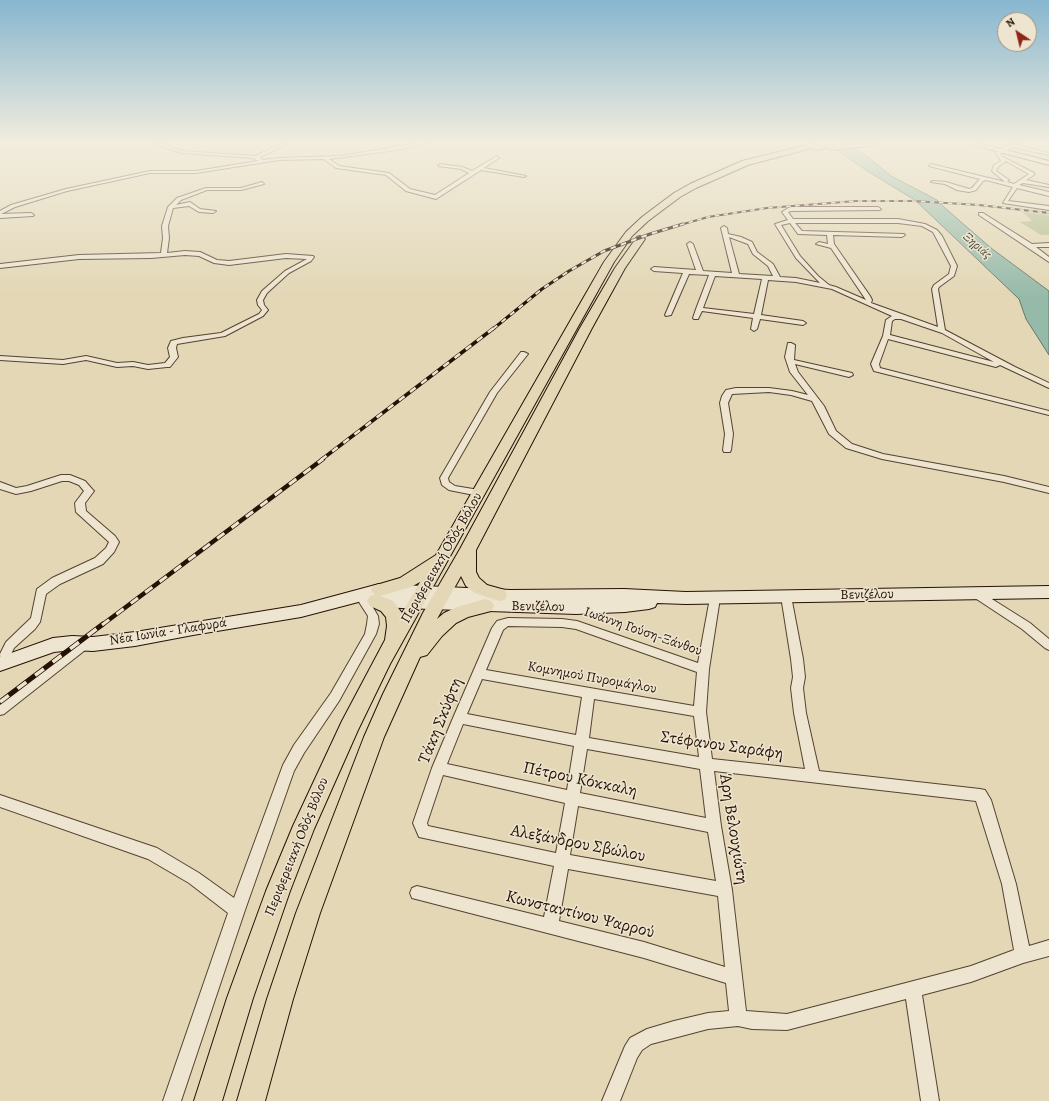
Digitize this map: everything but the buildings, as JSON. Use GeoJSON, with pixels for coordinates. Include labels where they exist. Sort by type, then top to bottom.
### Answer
{"type":"FeatureCollection","features":[{"type":"Feature","properties":{"kind":"main road","name":"Περιφερειακή Οδός Βόλου"},"geometry":{"type":"LineString","coordinates":[[251,1101],[280,999],[308,913],[374,737],[427,622],[431,598],[444,555],[609,262],[630,234],[659,207],[679,194]]}},
{"type":"Feature","properties":{"kind":"main road","name":"Περιφερειακή Οδός Βόλου"},"geometry":{"type":"LineString","coordinates":[[208,1101],[242,991],[278,891],[304,826],[366,691],[394,642],[431,598],[468,549],[589,322],[627,255],[652,225],[678,203],[692,194]]}},
{"type":"Feature","properties":{"kind":"main road"},"geometry":{"type":"LineString","coordinates":[[400,679],[430,638],[447,620],[492,601],[472,582],[468,572],[468,549]]}},
{"type":"Feature","properties":{"kind":"main road"},"geometry":{"type":"LineString","coordinates":[[373,598],[411,580],[444,555]]}},
{"type":"Feature","properties":{"kind":"main road","name":"Βενιζέλου"},"geometry":{"type":"LineString","coordinates":[[431,598],[492,601],[576,608],[625,606],[686,598],[1049,592]]}},
{"type":"Feature","properties":{"kind":"main road"},"geometry":{"type":"LineString","coordinates":[[373,598],[387,606],[394,615],[396,626],[394,642]]}},
{"type":"Feature","properties":{"kind":"main road","name":"Νέα Ιωνία - Γλαφυρά"},"geometry":{"type":"LineString","coordinates":[[0,664],[53,645],[72,643],[85,644],[135,639],[301,611],[337,602],[351,603],[373,598],[431,598]]}},
{"type":"Feature","properties":{"kind":"street"},"geometry":{"type":"LineString","coordinates":[[0,213],[13,206],[51,194]]}},
{"type":"Feature","properties":{"kind":"street"},"geometry":{"type":"LineString","coordinates":[[164,255],[166,238],[164,226],[171,207],[179,199],[191,194]]}},
{"type":"Feature","properties":{"kind":"street"},"geometry":{"type":"LineString","coordinates":[[426,194],[436,197],[440,194]]}},
{"type":"Feature","properties":{"kind":"street"},"geometry":{"type":"LineString","coordinates":[[1011,194],[1006,203],[1038,202],[1049,208]]}},
{"type":"Feature","properties":{"kind":"street"},"geometry":{"type":"LineString","coordinates":[[1038,202],[1045,194]]}},
{"type":"Feature","properties":{"kind":"street"},"geometry":{"type":"LineString","coordinates":[[171,207],[190,204],[199,210],[214,211]]}},
{"type":"Feature","properties":{"kind":"street"},"geometry":{"type":"LineString","coordinates":[[806,209],[823,233]]}},
{"type":"Feature","properties":{"kind":"street"},"geometry":{"type":"LineString","coordinates":[[806,209],[850,209],[875,209],[902,235],[800,232],[785,213],[786,211],[806,209]]}},
{"type":"Feature","properties":{"kind":"street"},"geometry":{"type":"LineString","coordinates":[[828,209],[847,233]]}},
{"type":"Feature","properties":{"kind":"street"},"geometry":{"type":"LineString","coordinates":[[850,209],[873,234]]}},
{"type":"Feature","properties":{"kind":"street"},"geometry":{"type":"LineString","coordinates":[[981,214],[1031,246],[1031,248],[1049,260]]}},
{"type":"Feature","properties":{"kind":"street"},"geometry":{"type":"LineString","coordinates":[[0,216],[31,215]]}},
{"type":"Feature","properties":{"kind":"street"},"geometry":{"type":"LineString","coordinates":[[827,286],[804,263],[778,226],[781,223],[791,221],[861,221],[891,224],[909,222],[929,227],[939,236],[952,259],[954,266],[953,274],[936,286],[935,289],[942,331]]}},
{"type":"Feature","properties":{"kind":"street"},"geometry":{"type":"LineString","coordinates":[[724,228],[736,275]]}},
{"type":"Feature","properties":{"kind":"street"},"geometry":{"type":"LineString","coordinates":[[830,233],[833,247],[867,296],[869,300],[868,303]]}},
{"type":"Feature","properties":{"kind":"street"},"geometry":{"type":"LineString","coordinates":[[726,235],[739,238],[749,243],[755,253],[771,265],[777,278]]}},
{"type":"Feature","properties":{"kind":"street"},"geometry":{"type":"LineString","coordinates":[[690,244],[700,272]]}},
{"type":"Feature","properties":{"kind":"street"},"geometry":{"type":"LineString","coordinates":[[819,244],[833,247]]}},
{"type":"Feature","properties":{"kind":"street"},"geometry":{"type":"LineString","coordinates":[[1031,246],[1049,245]]}},
{"type":"Feature","properties":{"kind":"street"},"geometry":{"type":"LineString","coordinates":[[0,266],[79,257],[164,255],[185,253],[200,254],[216,262],[229,263],[286,256],[311,256],[309,260],[287,272],[264,292],[260,300],[261,305],[265,310],[261,316],[223,335],[183,340],[174,343],[172,348],[174,357],[167,365],[151,367],[133,364],[117,365],[86,358],[63,362],[0,358]]}},
{"type":"Feature","properties":{"kind":"street"},"geometry":{"type":"LineString","coordinates":[[654,269],[777,278],[810,282],[827,286],[845,292],[901,317],[942,331],[1049,386]]}},
{"type":"Feature","properties":{"kind":"street"},"geometry":{"type":"LineString","coordinates":[[668,315],[687,271]]}},
{"type":"Feature","properties":{"kind":"street"},"geometry":{"type":"LineString","coordinates":[[696,318],[713,273]]}},
{"type":"Feature","properties":{"kind":"street"},"geometry":{"type":"LineString","coordinates":[[754,329],[766,277]]}},
{"type":"Feature","properties":{"kind":"street"},"geometry":{"type":"LineString","coordinates":[[699,310],[757,316],[803,323]]}},
{"type":"Feature","properties":{"kind":"street"},"geometry":{"type":"LineString","coordinates":[[901,317],[889,319],[886,336],[875,364],[877,369],[1049,413]]}},
{"type":"Feature","properties":{"kind":"street"},"geometry":{"type":"LineString","coordinates":[[886,336],[1012,368]]}},
{"type":"Feature","properties":{"kind":"street"},"geometry":{"type":"LineString","coordinates":[[791,345],[790,361],[797,377],[820,406],[832,432],[844,443],[855,449],[901,460],[1004,479],[1049,490]]}},
{"type":"Feature","properties":{"kind":"street"},"geometry":{"type":"LineString","coordinates":[[479,493],[452,488],[445,483],[444,478],[494,392],[524,354]]}},
{"type":"Feature","properties":{"kind":"street"},"geometry":{"type":"LineString","coordinates":[[790,361],[849,375]]}},
{"type":"Feature","properties":{"kind":"street"},"geometry":{"type":"LineString","coordinates":[[727,450],[729,434],[724,403],[726,396],[730,392],[736,390],[770,390],[792,393],[816,400]]}},
{"type":"Feature","properties":{"kind":"street"},"geometry":{"type":"LineString","coordinates":[[0,485],[6,489],[16,491],[28,489],[61,478],[70,478],[82,483],[89,491],[80,503],[81,512],[112,538],[114,542],[110,550],[99,562],[56,580],[41,592],[36,619],[31,626],[10,646],[0,664]]}},
{"type":"Feature","properties":{"kind":"street"},"geometry":{"type":"LineString","coordinates":[[976,593],[1026,626],[1049,645]]}},
{"type":"Feature","properties":{"kind":"street"},"geometry":{"type":"LineString","coordinates":[[786,596],[797,658],[799,677],[797,688],[800,713],[813,775]]}},
{"type":"Feature","properties":{"kind":"street"},"geometry":{"type":"LineString","coordinates":[[172,1101],[237,910],[294,757],[335,697],[370,634],[374,624],[373,598]]}},
{"type":"Feature","properties":{"kind":"street","name":"Άρη Βελουχιώτη"},"geometry":{"type":"LineString","coordinates":[[715,598],[704,669],[700,712],[714,826],[725,890],[738,1018]]}},
{"type":"Feature","properties":{"kind":"street","name":"Ιωάννη Γούση-Ξάνθου"},"geometry":{"type":"LineString","coordinates":[[501,624],[508,622],[546,622],[577,625],[704,669]]}},
{"type":"Feature","properties":{"kind":"street","name":"Τάκη Σκύφτη"},"geometry":{"type":"LineString","coordinates":[[424,832],[420,823],[439,768],[459,718],[501,624]]}},
{"type":"Feature","properties":{"kind":"street"},"geometry":{"type":"LineString","coordinates":[[0,710],[85,644]]}},
{"type":"Feature","properties":{"kind":"street","name":"Κομνημού Πυρομάγλου"},"geometry":{"type":"LineString","coordinates":[[479,674],[700,712]]}},
{"type":"Feature","properties":{"kind":"street"},"geometry":{"type":"LineString","coordinates":[[550,927],[573,798],[589,693]]}},
{"type":"Feature","properties":{"kind":"street","name":"Στέφανου Σαράφη"},"geometry":{"type":"LineString","coordinates":[[459,718],[581,742],[706,764],[977,794],[982,796],[1010,884],[1023,955]]}},
{"type":"Feature","properties":{"kind":"street","name":"Πέτρου Κόκκαλη"},"geometry":{"type":"LineString","coordinates":[[439,768],[573,798],[714,826]]}},
{"type":"Feature","properties":{"kind":"street"},"geometry":{"type":"LineString","coordinates":[[0,801],[152,853],[194,878],[237,910]]}},
{"type":"Feature","properties":{"kind":"street","name":"Αλεξάνδρου Σβώλου"},"geometry":{"type":"LineString","coordinates":[[424,832],[562,861],[725,890]]}},
{"type":"Feature","properties":{"kind":"street","name":"Κωνσταντίνου Ψαρρού"},"geometry":{"type":"LineString","coordinates":[[417,893],[644,950],[733,976]]}},
{"type":"Feature","properties":{"kind":"street"},"geometry":{"type":"LineString","coordinates":[[611,1101],[631,1052],[636,1044],[647,1037],[708,1021],[738,1018],[752,1021],[786,1022],[971,974],[1023,955],[1049,948]]}},
{"type":"Feature","properties":{"kind":"street"},"geometry":{"type":"LineString","coordinates":[[913,990],[930,1101]]}},
{"type":"Feature","properties":{"kind":"shaded area"},"geometry":{"type":"Polygon","coordinates":[[[1023,212],[1049,215],[1049,235],[1041,235],[1020,222],[1032,221],[1023,212]]]}},
{"type":"Feature","properties":{"kind":"water","name":"Ξηριάς"},"geometry":{"type":"Polygon","coordinates":[[[906,194],[926,194],[937,200],[991,248],[1049,291],[1049,355],[1026,319],[1019,299],[915,200],[906,194]]]}},
{"type":"Feature","properties":{"kind":"railway"},"geometry":{"type":"LineString","coordinates":[[680,225],[708,217],[767,208],[856,201],[913,201],[979,205],[1049,213]]}},
{"type":"Feature","properties":{"kind":"railway"},"geometry":{"type":"LineString","coordinates":[[493,329],[542,289],[569,271],[604,251],[650,234],[683,224]]}},
{"type":"Feature","properties":{"kind":"railway"},"geometry":{"type":"LineString","coordinates":[[321,460],[494,328]]}},
{"type":"Feature","properties":{"kind":"railway"},"geometry":{"type":"LineString","coordinates":[[102,625],[323,459]]}},
{"type":"Feature","properties":{"kind":"railway"},"geometry":{"type":"LineString","coordinates":[[0,702],[103,624]]}}]}
